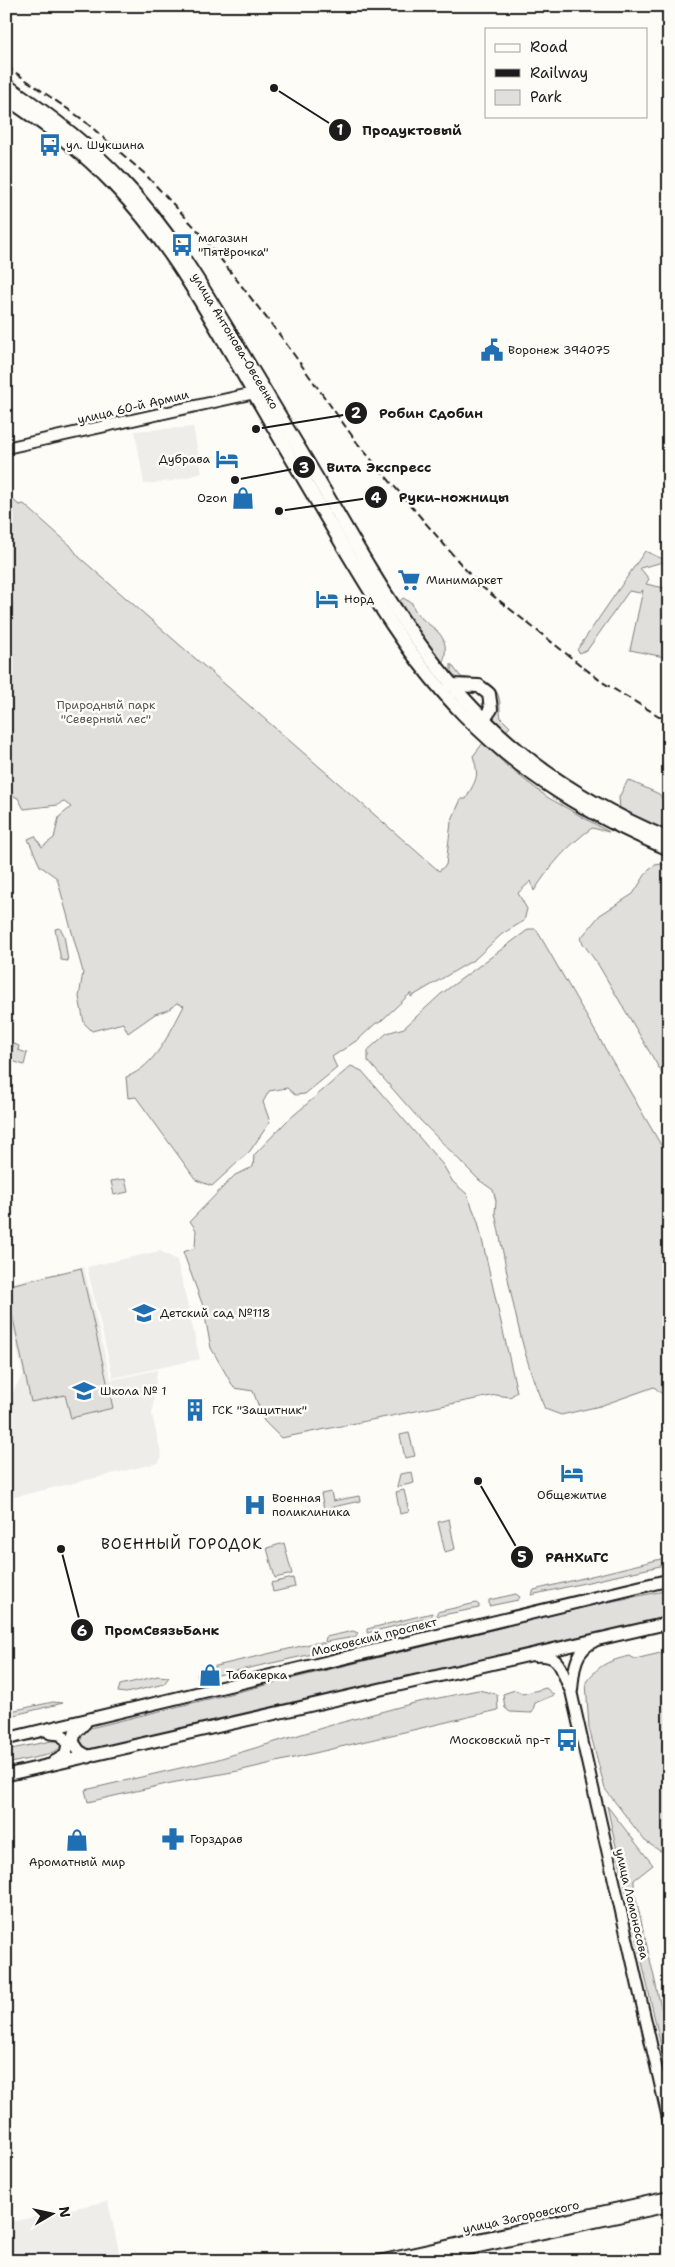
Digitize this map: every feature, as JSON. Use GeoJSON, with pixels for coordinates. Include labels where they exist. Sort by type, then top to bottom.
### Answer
{"type":"FeatureCollection","features":[{"type":"Feature","properties":{"kind":"highway","name":"улица Антонова-Овсеенко"},"geometry":{"type":"LineString","coordinates":[[6,85],[42,110],[87,147],[121,179],[135,202]]}},
{"type":"Feature","properties":{"kind":"highway","name":"улица Антонова-Овсеенко"},"geometry":{"type":"LineString","coordinates":[[6,98],[51,129],[135,202],[186,260],[384,613],[410,649],[471,722],[550,788],[590,812],[669,850]]}},
{"type":"Feature","properties":{"kind":"highway","name":"улица Антонова-Овсеенко"},"geometry":{"type":"LineString","coordinates":[[259,392],[393,608],[416,641],[484,720],[519,751],[593,803],[669,840]]}},
{"type":"Feature","properties":{"kind":"highway"},"geometry":{"type":"LineString","coordinates":[[452,685],[479,686],[487,691],[491,698],[492,705],[484,720],[471,722]]}},
{"type":"Feature","properties":{"kind":"main road","name":"Московский проспект"},"geometry":{"type":"LineString","coordinates":[[6,1739],[669,1580]]}},
{"type":"Feature","properties":{"kind":"main road","name":"Московский проспект"},"geometry":{"type":"LineString","coordinates":[[6,1775],[604,1636],[669,1623]]}},
{"type":"Feature","properties":{"kind":"main road"},"geometry":{"type":"LineString","coordinates":[[86,1721],[75,1733],[73,1742],[79,1751],[89,1757]]}},
{"type":"Feature","properties":{"kind":"main road","name":"Московский проспект"},"geometry":{"type":"LineString","coordinates":[[37,1733],[61,1734],[68,1743],[66,1755],[50,1764]]}},
{"type":"Feature","properties":{"kind":"street","name":"улица 60-й Армии"},"geometry":{"type":"LineString","coordinates":[[6,448],[259,392]]}},
{"type":"Feature","properties":{"kind":"street","name":"улица Ломоносова"},"geometry":{"type":"LineString","coordinates":[[571,1691],[574,1665],[580,1652],[589,1644],[604,1636]]}},
{"type":"Feature","properties":{"kind":"street","name":"улица Ломоносова"},"geometry":{"type":"LineString","coordinates":[[519,1656],[541,1655],[552,1658],[561,1666],[571,1691],[669,2123]]}},
{"type":"Feature","properties":{"kind":"street","name":"улица Загоровского"},"geometry":{"type":"LineString","coordinates":[[379,2261],[669,2197]]}},
{"type":"Feature","properties":{"kind":"street","name":"улица Загоровского"},"geometry":{"type":"LineString","coordinates":[[413,2261],[669,2206]]}},
{"type":"Feature","properties":{"kind":"shaded area"},"geometry":{"type":"Polygon","coordinates":[[[193,427],[202,473],[172,481],[144,484],[135,431],[193,427]]]}},
{"type":"Feature","properties":{"kind":"shaded area","name":"Детский сад №118"},"geometry":{"type":"Polygon","coordinates":[[[160,1251],[177,1260],[200,1359],[113,1378],[87,1267],[160,1251]]]}},
{"type":"Feature","properties":{"kind":"shaded area","name":"Школа № 1"},"geometry":{"type":"Polygon","coordinates":[[[84,1267],[111,1380],[157,1370],[152,1415],[162,1457],[158,1463],[6,1499],[6,1402],[23,1375],[6,1297],[6,1284],[84,1267]]]}},
{"type":"Feature","properties":{"kind":"shaded area"},"geometry":{"type":"Polygon","coordinates":[[[108,2201],[121,2261],[6,2261],[6,2223],[108,2201]]]}},
{"type":"Feature","properties":{"kind":"green space","name":"Природный парк \"Северный лес\""},"geometry":{"type":"Polygon","coordinates":[[[6,494],[19,505],[24,504],[70,545],[79,557],[439,871],[446,865],[451,822],[461,799],[466,799],[476,778],[473,756],[483,743],[508,767],[547,797],[609,832],[592,828],[575,842],[546,873],[534,891],[531,881],[518,893],[527,909],[524,921],[502,934],[475,959],[411,997],[411,993],[379,1023],[376,1023],[359,1039],[332,1057],[337,1068],[305,1094],[295,1095],[287,1088],[269,1091],[263,1102],[270,1122],[250,1151],[212,1186],[196,1180],[136,1097],[128,1098],[126,1077],[145,1065],[161,1048],[184,1006],[177,1003],[168,1010],[155,1014],[128,1033],[123,1023],[92,1031],[84,1023],[79,997],[83,972],[57,878],[40,866],[28,839],[35,836],[42,847],[54,838],[59,817],[71,807],[63,801],[58,805],[24,809],[18,798],[11,795],[6,772],[6,494]]]}},
{"type":"Feature","properties":{"kind":"green space"},"geometry":{"type":"Polygon","coordinates":[[[645,551],[667,561],[640,568],[649,579],[646,584],[669,589],[669,658],[630,650],[643,590],[640,593],[629,591],[588,649],[580,653],[577,650],[645,551]]]}},
{"type":"Feature","properties":{"kind":"green space"},"geometry":{"type":"Polygon","coordinates":[[[403,598],[412,603],[421,618],[440,634],[444,642],[445,651],[443,663],[401,606],[400,601],[403,598]]]}},
{"type":"Feature","properties":{"kind":"green space"},"geometry":{"type":"Polygon","coordinates":[[[451,664],[461,677],[484,681],[497,692],[501,718],[510,727],[505,732],[490,718],[496,709],[496,697],[458,681],[451,672],[451,664]]]}},
{"type":"Feature","properties":{"kind":"green space"},"geometry":{"type":"Polygon","coordinates":[[[628,780],[659,794],[669,806],[669,832],[620,810],[619,797],[628,780]]]}},
{"type":"Feature","properties":{"kind":"green space"},"geometry":{"type":"Polygon","coordinates":[[[661,864],[669,866],[669,1085],[599,966],[580,939],[600,915],[633,894],[649,869],[661,864]]]}},
{"type":"Feature","properties":{"kind":"green space"},"geometry":{"type":"Polygon","coordinates":[[[60,928],[64,935],[68,961],[61,960],[55,929],[60,928]]]}},
{"type":"Feature","properties":{"kind":"green space"},"geometry":{"type":"Polygon","coordinates":[[[529,929],[536,929],[669,1159],[669,1182],[665,1189],[665,1204],[669,1204],[669,1400],[654,1387],[600,1406],[561,1415],[545,1409],[521,1337],[495,1213],[496,1201],[493,1190],[479,1180],[419,1119],[368,1061],[368,1050],[387,1033],[404,1028],[441,994],[529,929]]]}},
{"type":"Feature","properties":{"kind":"green space"},"geometry":{"type":"Polygon","coordinates":[[[14,1044],[19,1046],[18,1050],[27,1053],[24,1065],[9,1060],[11,1053],[6,1052],[8,1046],[13,1047],[14,1044]]]}},
{"type":"Feature","properties":{"kind":"green space"},"geometry":{"type":"Polygon","coordinates":[[[351,1066],[362,1071],[443,1165],[453,1182],[467,1194],[478,1222],[517,1392],[510,1397],[496,1395],[281,1438],[264,1421],[253,1391],[234,1388],[211,1348],[203,1306],[183,1252],[195,1248],[196,1230],[190,1221],[235,1175],[253,1167],[254,1155],[287,1121],[351,1066]]]}},
{"type":"Feature","properties":{"kind":"green space"},"geometry":{"type":"Polygon","coordinates":[[[125,1179],[128,1192],[114,1195],[111,1181],[125,1179]]]}},
{"type":"Feature","properties":{"kind":"green space"},"geometry":{"type":"Polygon","coordinates":[[[81,1268],[113,1408],[71,1418],[65,1395],[31,1402],[6,1286],[81,1268]]]}},
{"type":"Feature","properties":{"kind":"green space"},"geometry":{"type":"Polygon","coordinates":[[[409,1433],[415,1456],[405,1458],[400,1435],[409,1433]]]}},
{"type":"Feature","properties":{"kind":"green space"},"geometry":{"type":"Polygon","coordinates":[[[412,1472],[414,1483],[397,1487],[400,1474],[412,1472]]]}},
{"type":"Feature","properties":{"kind":"green space"},"geometry":{"type":"Polygon","coordinates":[[[404,1490],[409,1512],[400,1514],[396,1492],[404,1490]]]}},
{"type":"Feature","properties":{"kind":"green space"},"geometry":{"type":"Polygon","coordinates":[[[331,1492],[333,1501],[359,1496],[360,1501],[324,1509],[321,1494],[331,1492]]]}},
{"type":"Feature","properties":{"kind":"green space"},"geometry":{"type":"Polygon","coordinates":[[[449,1519],[455,1549],[445,1552],[438,1522],[449,1519]]]}},
{"type":"Feature","properties":{"kind":"green space"},"geometry":{"type":"Polygon","coordinates":[[[284,1543],[292,1574],[275,1578],[267,1548],[284,1543]]]}},
{"type":"Feature","properties":{"kind":"green space"},"geometry":{"type":"Polygon","coordinates":[[[669,1557],[669,1564],[531,1595],[534,1590],[669,1557]]]}},
{"type":"Feature","properties":{"kind":"green space"},"geometry":{"type":"Polygon","coordinates":[[[293,1578],[295,1587],[273,1592],[271,1583],[293,1578]]]}},
{"type":"Feature","properties":{"kind":"green space"},"geometry":{"type":"Polygon","coordinates":[[[669,1590],[669,1618],[91,1752],[82,1750],[77,1743],[78,1734],[86,1729],[593,1605],[669,1590]]]}},
{"type":"Feature","properties":{"kind":"green space"},"geometry":{"type":"Polygon","coordinates":[[[516,1594],[520,1597],[518,1600],[489,1606],[489,1600],[516,1594]]]}},
{"type":"Feature","properties":{"kind":"green space"},"geometry":{"type":"Polygon","coordinates":[[[476,1603],[479,1605],[479,1608],[437,1616],[437,1612],[476,1603]]]}},
{"type":"Feature","properties":{"kind":"green space"},"geometry":{"type":"Polygon","coordinates":[[[432,1613],[432,1617],[367,1633],[367,1629],[432,1613]]]}},
{"type":"Feature","properties":{"kind":"green space"},"geometry":{"type":"Polygon","coordinates":[[[353,1631],[358,1633],[355,1637],[325,1642],[326,1637],[353,1631]]]}},
{"type":"Feature","properties":{"kind":"green space"},"geometry":{"type":"Polygon","coordinates":[[[314,1643],[324,1643],[325,1648],[317,1653],[200,1679],[197,1676],[199,1670],[314,1643]]]}},
{"type":"Feature","properties":{"kind":"green space"},"geometry":{"type":"Polygon","coordinates":[[[669,1651],[669,1850],[660,1851],[645,1841],[605,1789],[589,1728],[586,1682],[600,1667],[610,1662],[630,1656],[635,1659],[669,1651]]]}},
{"type":"Feature","properties":{"kind":"green space"},"geometry":{"type":"Polygon","coordinates":[[[158,1676],[169,1677],[164,1684],[126,1693],[118,1692],[120,1685],[158,1676]]]}},
{"type":"Feature","properties":{"kind":"green space"},"geometry":{"type":"Polygon","coordinates":[[[546,1688],[554,1695],[535,1703],[532,1713],[510,1712],[505,1708],[503,1694],[515,1690],[523,1694],[546,1688]]]}},
{"type":"Feature","properties":{"kind":"green space"},"geometry":{"type":"Polygon","coordinates":[[[478,1690],[497,1694],[498,1710],[238,1771],[171,1783],[88,1802],[85,1790],[215,1760],[414,1703],[478,1690]]]}},
{"type":"Feature","properties":{"kind":"green space"},"geometry":{"type":"Polygon","coordinates":[[[53,1702],[63,1703],[6,1717],[6,1712],[53,1702]]]}},
{"type":"Feature","properties":{"kind":"green space"},"geometry":{"type":"Polygon","coordinates":[[[58,1741],[61,1748],[47,1755],[6,1764],[6,1750],[58,1741]]]}},
{"type":"Feature","properties":{"kind":"green space"},"geometry":{"type":"Polygon","coordinates":[[[607,1806],[653,1865],[634,1880],[634,1890],[669,2042],[669,2082],[607,1806]]]}},
{"type":"Feature","properties":{"kind":"railway"},"geometry":{"type":"LineString","coordinates":[[6,66],[82,119],[145,174],[202,235],[282,338],[358,444],[477,583],[602,682],[669,722]]}},
{"type":"Feature","properties":{"kind":"place","name":"Продуктовый"},"geometry":{"type":"Point","coordinates":[274,88]}},
{"type":"Feature","properties":{"kind":"place","name":"ул. Шукшина"},"geometry":{"type":"Point","coordinates":[50,145]}},
{"type":"Feature","properties":{"kind":"place","name":"магазин \"Пятёрочка\""},"geometry":{"type":"Point","coordinates":[182,245]}},
{"type":"Feature","properties":{"kind":"place","name":"Воронеж 394075"},"geometry":{"type":"Point","coordinates":[492,350]}},
{"type":"Feature","properties":{"kind":"place","name":"Робин Сдобин"},"geometry":{"type":"Point","coordinates":[256,429]}},
{"type":"Feature","properties":{"kind":"place","name":"Дубрава"},"geometry":{"type":"Point","coordinates":[227,459]}},
{"type":"Feature","properties":{"kind":"place","name":"Вита Экспресс"},"geometry":{"type":"Point","coordinates":[235,480]}},
{"type":"Feature","properties":{"kind":"place","name":"Ozon"},"geometry":{"type":"Point","coordinates":[243,498]}},
{"type":"Feature","properties":{"kind":"place","name":"Руки-ножницы"},"geometry":{"type":"Point","coordinates":[279,511]}},
{"type":"Feature","properties":{"kind":"place","name":"Минимаркет"},"geometry":{"type":"Point","coordinates":[409,580]}},
{"type":"Feature","properties":{"kind":"place","name":"Норд"},"geometry":{"type":"Point","coordinates":[327,599]}},
{"type":"Feature","properties":{"kind":"place","name":"Детский сад №118"},"geometry":{"type":"Point","coordinates":[144,1313]}},
{"type":"Feature","properties":{"kind":"place","name":"Школа № 1"},"geometry":{"type":"Point","coordinates":[84,1391]}},
{"type":"Feature","properties":{"kind":"place","name":"ГСК \"Защитник\""},"geometry":{"type":"Point","coordinates":[195,1410]}},
{"type":"Feature","properties":{"kind":"place","name":"Общежитие"},"geometry":{"type":"Point","coordinates":[572,1473]}},
{"type":"Feature","properties":{"kind":"place","name":"РАНХиГС"},"geometry":{"type":"Point","coordinates":[478,1481]}},
{"type":"Feature","properties":{"kind":"place","name":"Военная поликлиника"},"geometry":{"type":"Point","coordinates":[255,1505]}},
{"type":"Feature","properties":{"kind":"place","name":"ПромСвязьБанк"},"geometry":{"type":"Point","coordinates":[61,1549]}},
{"type":"Feature","properties":{"kind":"place","name":"Табакерка"},"geometry":{"type":"Point","coordinates":[210,1675]}},
{"type":"Feature","properties":{"kind":"place","name":"Московский пр-т"},"geometry":{"type":"Point","coordinates":[567,1740]}},
{"type":"Feature","properties":{"kind":"place","name":"Горздрав"},"geometry":{"type":"Point","coordinates":[173,1839]}},
{"type":"Feature","properties":{"kind":"place","name":"Ароматный мир"},"geometry":{"type":"Point","coordinates":[77,1840]}},
{"type":"Feature","properties":{"kind":"district","name":"ВОЕННЫЙ ГОРОДОК"},"geometry":{"type":"Point","coordinates":[182,1544]}}]}
